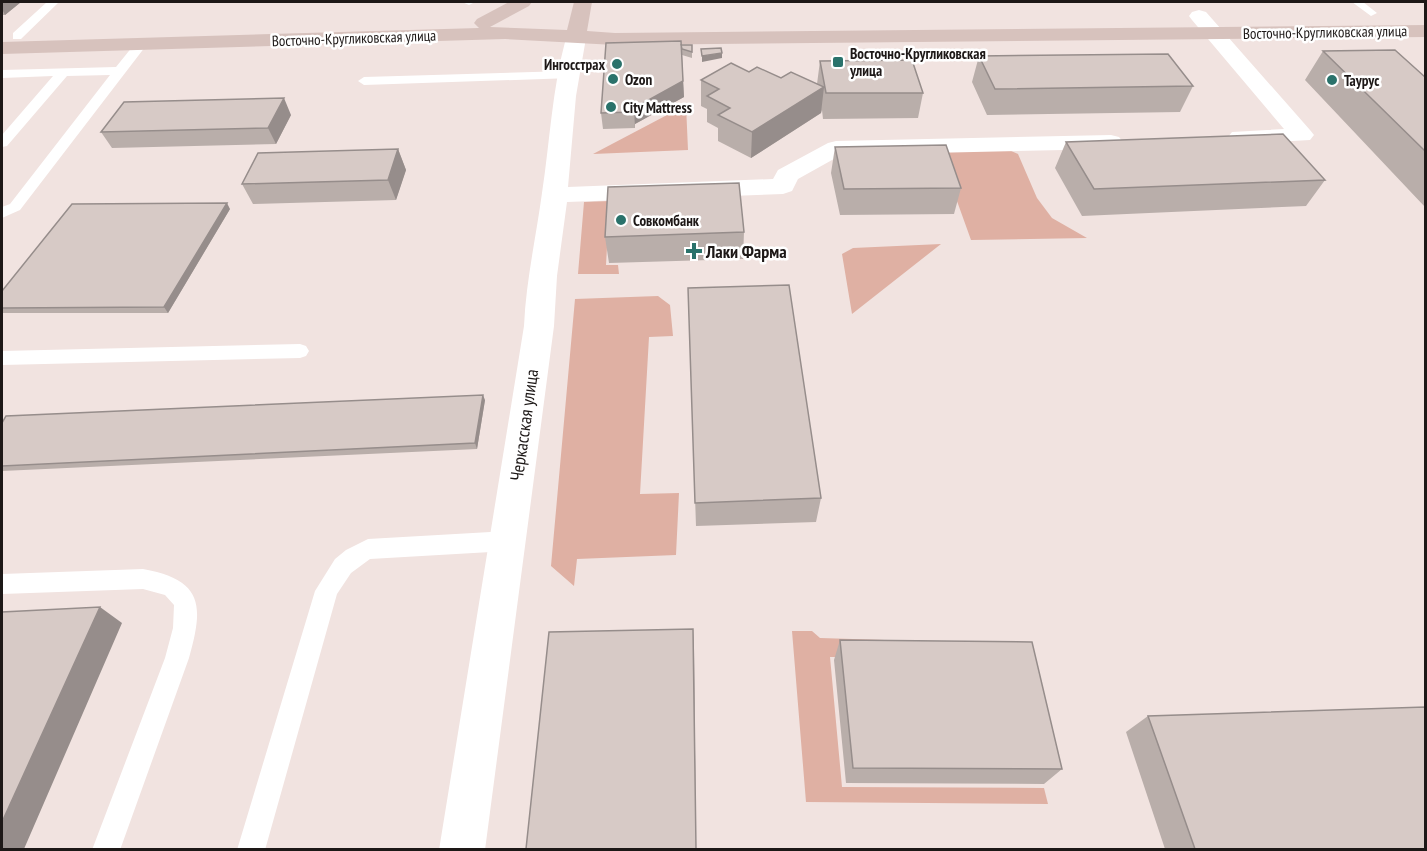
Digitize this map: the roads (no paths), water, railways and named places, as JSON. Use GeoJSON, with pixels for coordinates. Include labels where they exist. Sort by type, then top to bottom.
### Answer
{"type":"FeatureCollection","features":[{"type":"Feature","properties":{"kind":"street"},"geometry":{"type":"LineString","coordinates":[[484,23],[522,2]]}},
{"type":"Feature","properties":{"kind":"street","name":"Черкасская улица"},"geometry":{"type":"LineString","coordinates":[[462,849],[539,326],[539,291],[554,195],[567,75],[583,2]]}},
{"type":"Feature","properties":{"kind":"street","name":"Восточно-Кругликовская улица"},"geometry":{"type":"LineString","coordinates":[[1207,25],[1364,8],[1425,13]]}},
{"type":"Feature","properties":{"kind":"street","name":"Восточно-Кругликовская улица"},"geometry":{"type":"LineString","coordinates":[[7,40],[484,23],[578,30]]}},
{"type":"Feature","properties":{"kind":"street","name":"Восточно-Кругликовская улица"},"geometry":{"type":"LineString","coordinates":[[7,40],[141,44],[578,30],[1207,25],[1425,31]]}},
{"type":"Feature","properties":{"kind":"street"},"geometry":{"type":"LineString","coordinates":[[1207,25],[1302,135],[1223,138]]}},
{"type":"Feature","properties":{"kind":"street"},"geometry":{"type":"LineString","coordinates":[[554,195],[783,186],[787,175],[836,148],[1132,141]]}},
{"type":"Feature","properties":{"kind":"lane"},"geometry":{"type":"LineString","coordinates":[[7,40],[53,2]]}},
{"type":"Feature","properties":{"kind":"lane"},"geometry":{"type":"LineString","coordinates":[[2,225],[8,210],[141,44]]}},
{"type":"Feature","properties":{"kind":"lane"},"geometry":{"type":"LineString","coordinates":[[2,74],[118,71]]}},
{"type":"Feature","properties":{"kind":"lane"},"geometry":{"type":"LineString","coordinates":[[2,143],[64,72]]}},
{"type":"Feature","properties":{"kind":"lane"},"geometry":{"type":"LineString","coordinates":[[364,81],[567,75]]}},
{"type":"Feature","properties":{"kind":"lane"},"geometry":{"type":"LineString","coordinates":[[2,358],[300,351]]}},
{"type":"Feature","properties":{"kind":"lane"},"geometry":{"type":"LineString","coordinates":[[251,849],[326,591],[337,570],[353,555],[368,549],[507,541]]}},
{"type":"Feature","properties":{"kind":"lane"},"geometry":{"type":"LineString","coordinates":[[2,585],[143,579],[163,582],[179,590],[187,607],[185,631],[177,658],[106,849]]}},
{"type":"Feature","properties":{"kind":"place","name":"Восточно-Кругликовская улица"},"geometry":{"type":"Point","coordinates":[838,62]}},
{"type":"Feature","properties":{"kind":"place","name":"Ингосстрах"},"geometry":{"type":"Point","coordinates":[617,64]}},
{"type":"Feature","properties":{"kind":"place","name":"Ozon"},"geometry":{"type":"Point","coordinates":[613,79]}},
{"type":"Feature","properties":{"kind":"place","name":"Таурус"},"geometry":{"type":"Point","coordinates":[1332,80]}},
{"type":"Feature","properties":{"kind":"place","name":"City Mattress"},"geometry":{"type":"Point","coordinates":[611,107]}},
{"type":"Feature","properties":{"kind":"place","name":"Совкомбанк"},"geometry":{"type":"Point","coordinates":[621,220]}},
{"type":"Feature","properties":{"kind":"place","name":"Лаки Фарма"},"geometry":{"type":"Point","coordinates":[694,251]}}]}
